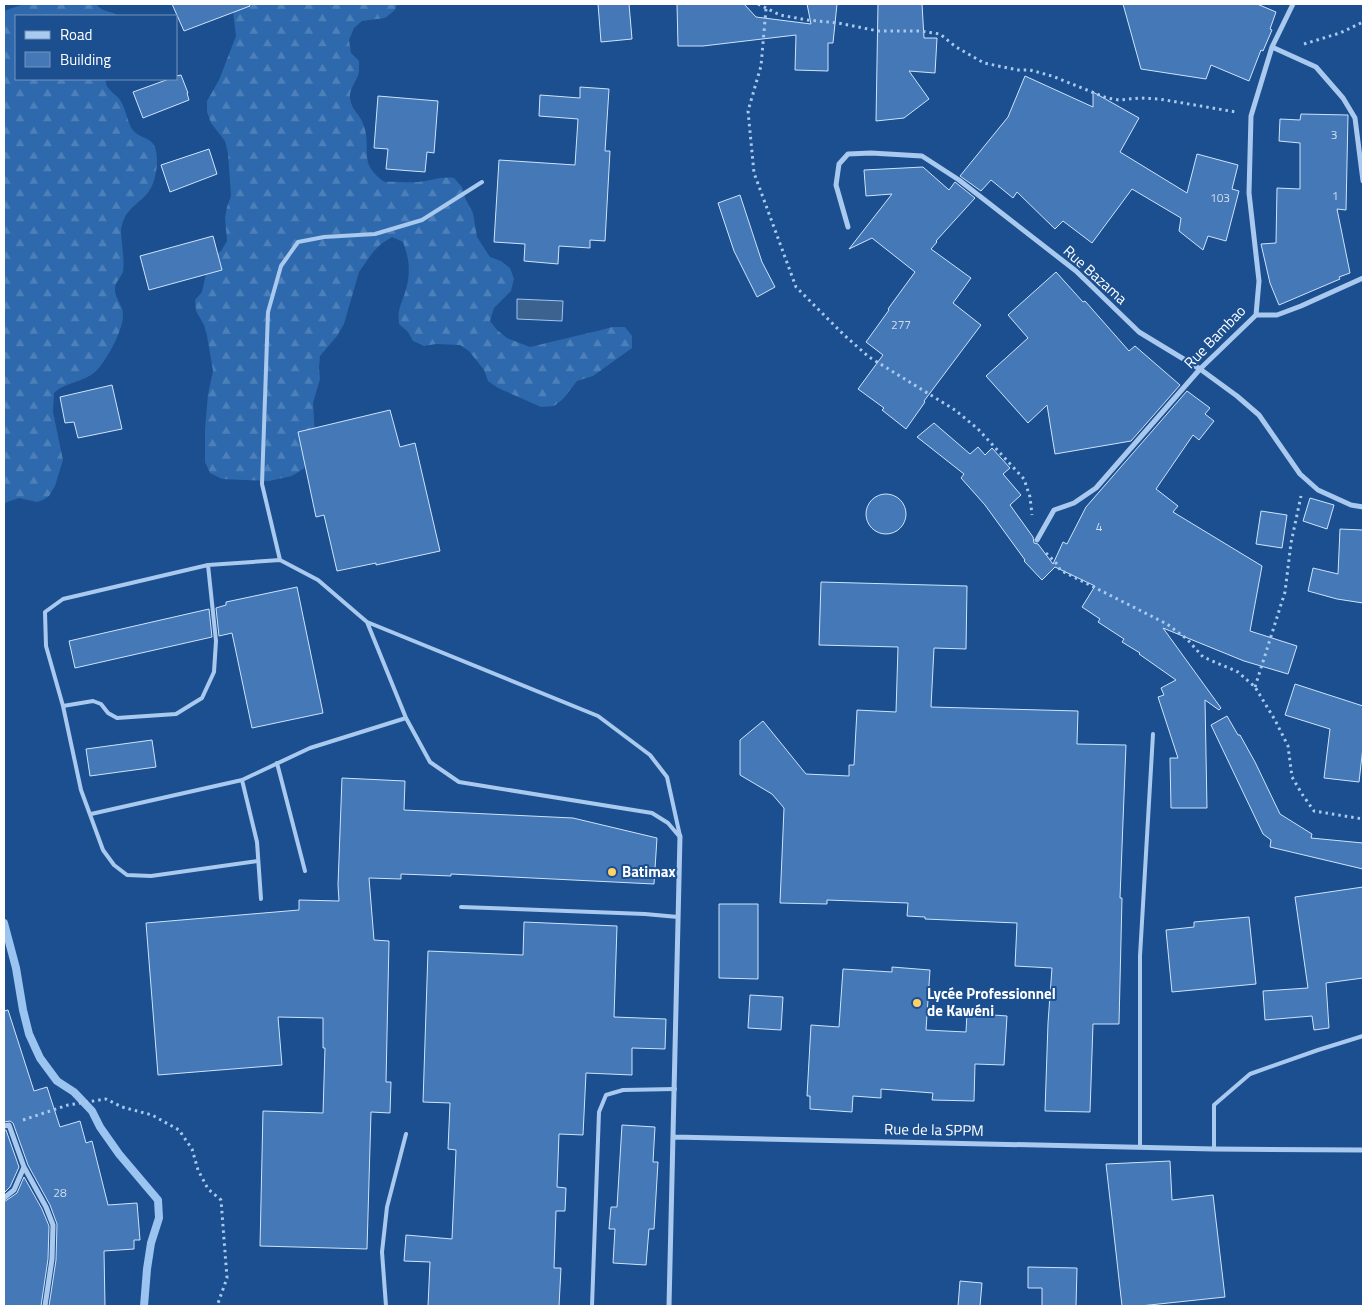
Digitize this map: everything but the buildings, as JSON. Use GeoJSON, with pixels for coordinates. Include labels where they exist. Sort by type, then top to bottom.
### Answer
{"type":"FeatureCollection","features":[{"type":"Feature","properties":{"kind":"street","name":"Rue Bambao"},"geometry":{"type":"LineString","coordinates":[[1037,540],[1054,510],[1074,502],[1096,488],[1200,369],[1256,315],[1259,280],[1249,193],[1251,116],[1272,47],[1293,4]]}},
{"type":"Feature","properties":{"kind":"street"},"geometry":{"type":"LineString","coordinates":[[1272,47],[1316,67],[1343,98],[1355,118],[1363,180]]}},
{"type":"Feature","properties":{"kind":"street","name":"Rue Bazama"},"geometry":{"type":"LineString","coordinates":[[848,227],[836,185],[839,164],[848,154],[871,153],[922,156],[959,180],[1076,271],[1139,332],[1200,369],[1236,396],[1259,416],[1300,474],[1318,490],[1351,506],[1363,508]]}},
{"type":"Feature","properties":{"kind":"street"},"geometry":{"type":"LineString","coordinates":[[1256,315],[1277,315],[1302,306],[1363,278]]}},
{"type":"Feature","properties":{"kind":"street"},"geometry":{"type":"LineString","coordinates":[[669,1306],[680,836]]}},
{"type":"Feature","properties":{"kind":"street"},"geometry":{"type":"LineString","coordinates":[[6,1126],[53,1225],[52,1259],[45,1306]]}},
{"type":"Feature","properties":{"kind":"street","name":"Rue de la SPPM"},"geometry":{"type":"LineString","coordinates":[[673,1137],[1214,1150],[1363,1150]]}},
{"type":"Feature","properties":{"kind":"street"},"geometry":{"type":"LineString","coordinates":[[4,1198],[14,1190],[24,1167]]}},
{"type":"Feature","properties":{"kind":"lane"},"geometry":{"type":"LineString","coordinates":[[280,560],[262,484],[268,312],[281,266],[298,242],[324,237],[375,234],[422,220],[482,182]]}},
{"type":"Feature","properties":{"kind":"lane"},"geometry":{"type":"LineString","coordinates":[[258,862],[151,876],[127,875],[114,865],[103,850],[81,790],[63,706],[46,646],[45,612],[63,599],[208,565],[280,560],[318,580],[367,622],[598,716],[650,755],[668,777],[680,836]]}},
{"type":"Feature","properties":{"kind":"lane"},"geometry":{"type":"LineString","coordinates":[[63,706],[93,701],[101,704],[108,713],[117,718],[176,714],[202,698],[214,672],[216,641],[208,565]]}},
{"type":"Feature","properties":{"kind":"lane"},"geometry":{"type":"LineString","coordinates":[[367,622],[406,718],[430,762],[459,782],[652,813],[668,823],[680,836]]}},
{"type":"Feature","properties":{"kind":"lane"},"geometry":{"type":"LineString","coordinates":[[90,814],[242,780],[310,748],[406,718]]}},
{"type":"Feature","properties":{"kind":"lane"},"geometry":{"type":"LineString","coordinates":[[1140,1147],[1140,956],[1153,734]]}},
{"type":"Feature","properties":{"kind":"lane"},"geometry":{"type":"LineString","coordinates":[[277,762],[304,871]]}},
{"type":"Feature","properties":{"kind":"lane"},"geometry":{"type":"LineString","coordinates":[[242,780],[257,842],[261,899]]}},
{"type":"Feature","properties":{"kind":"lane"},"geometry":{"type":"LineString","coordinates":[[461,907],[678,917]]}},
{"type":"Feature","properties":{"kind":"lane"},"geometry":{"type":"LineString","coordinates":[[1214,1150],[1214,1105],[1250,1074],[1363,1036]]}},
{"type":"Feature","properties":{"kind":"lane"},"geometry":{"type":"LineString","coordinates":[[592,1306],[599,1112],[606,1095],[623,1090],[674,1090]]}},
{"type":"Feature","properties":{"kind":"lane"},"geometry":{"type":"LineString","coordinates":[[386,1306],[382,1252],[387,1207],[406,1134]]}},
{"type":"Feature","properties":{"kind":"path"},"geometry":{"type":"LineString","coordinates":[[758,4],[780,15],[878,31],[920,31],[940,34],[956,47],[984,62],[1052,76],[1107,98],[1119,100],[1159,99],[1251,116]]}},
{"type":"Feature","properties":{"kind":"path"},"geometry":{"type":"LineString","coordinates":[[766,9],[761,66],[748,111],[754,173],[796,287],[869,357],[955,410],[978,429],[1024,479],[1030,496],[1037,540],[1060,570],[1167,624],[1187,639],[1203,657],[1238,672],[1255,687],[1288,746],[1292,777],[1314,811],[1363,819]]}},
{"type":"Feature","properties":{"kind":"path"},"geometry":{"type":"LineString","coordinates":[[1282,51],[1340,33],[1363,22]]}},
{"type":"Feature","properties":{"kind":"path"},"geometry":{"type":"LineString","coordinates":[[1255,687],[1285,592],[1291,543],[1304,478]]}},
{"type":"Feature","properties":{"kind":"path"},"geometry":{"type":"LineString","coordinates":[[6,1126],[36,1114],[106,1099],[122,1107],[152,1115],[179,1130],[192,1149],[198,1170],[208,1189],[222,1200],[227,1278],[217,1306]]}},
{"type":"Feature","properties":{"kind":"green space"},"geometry":{"type":"Polygon","coordinates":[[[24,4],[96,4],[105,11],[117,15],[15,15],[15,80],[106,80],[108,88],[118,97],[122,104],[132,129],[152,142],[156,152],[157,164],[151,189],[127,213],[121,229],[123,267],[115,286],[115,292],[123,314],[121,328],[109,353],[95,372],[58,389],[54,393],[53,412],[63,460],[55,486],[49,496],[37,502],[19,498],[4,503],[4,11],[24,4]]]}},
{"type":"Feature","properties":{"kind":"green space"},"geometry":{"type":"Polygon","coordinates":[[[234,4],[397,4],[395,10],[385,18],[362,21],[354,28],[349,40],[351,53],[359,61],[359,72],[350,98],[352,106],[364,126],[367,156],[371,169],[385,182],[418,182],[440,178],[454,178],[462,187],[465,198],[473,213],[477,237],[490,257],[501,261],[510,268],[514,279],[511,291],[494,308],[490,321],[507,338],[530,347],[612,327],[625,327],[632,336],[632,348],[593,376],[577,381],[563,399],[554,406],[541,407],[498,388],[488,381],[484,370],[469,351],[460,345],[436,344],[424,346],[413,341],[408,332],[399,324],[399,310],[408,283],[409,265],[403,242],[392,237],[373,252],[359,272],[344,324],[337,336],[320,356],[320,379],[313,403],[315,437],[310,461],[303,469],[292,476],[269,481],[222,479],[210,473],[205,462],[205,429],[208,394],[213,371],[207,336],[204,325],[196,311],[195,300],[202,292],[207,269],[212,258],[221,251],[227,241],[225,218],[231,196],[228,153],[225,141],[211,123],[207,112],[207,101],[219,80],[236,36],[234,4]]]}},
{"type":"Feature","properties":{"kind":"shaded area"},"geometry":{"type":"Polygon","coordinates":[[[517,299],[563,301],[562,321],[517,319],[517,299]]]}},
{"type":"Feature","properties":{"kind":"waterway"},"geometry":{"type":"LineString","coordinates":[[4,923],[16,968],[29,1034],[40,1058],[57,1081],[74,1092],[92,1111],[100,1127],[119,1154],[158,1200],[159,1218],[151,1243],[144,1306]]}},
{"type":"Feature","properties":{"kind":"place","name":"Batimax"},"geometry":{"type":"Point","coordinates":[612,872]}},
{"type":"Feature","properties":{"kind":"place","name":"Lycée Professionnel de Kawéni"},"geometry":{"type":"Point","coordinates":[917,1003]}}]}
